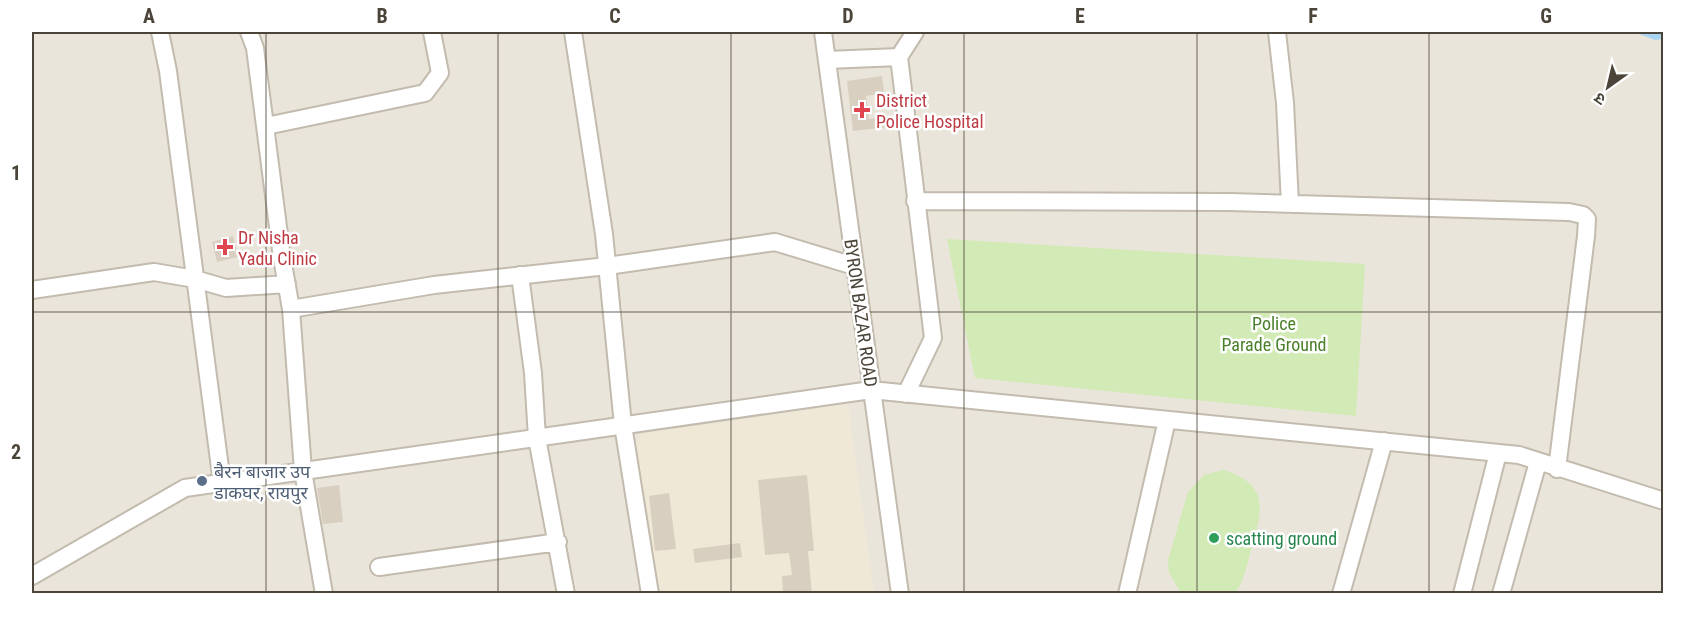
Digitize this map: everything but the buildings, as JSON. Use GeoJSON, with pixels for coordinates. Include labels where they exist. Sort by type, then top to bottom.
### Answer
{"type":"FeatureCollection","features":[{"type":"Feature","properties":{"kind":"street"},"geometry":{"type":"LineString","coordinates":[[160,32],[168,70],[222,483]]}},
{"type":"Feature","properties":{"kind":"street"},"geometry":{"type":"LineString","coordinates":[[249,32],[255,48],[291,309],[303,471],[324,594]]}},
{"type":"Feature","properties":{"kind":"street"},"geometry":{"type":"LineString","coordinates":[[266,126],[425,93],[440,73],[432,32]]}},
{"type":"Feature","properties":{"kind":"street"},"geometry":{"type":"LineString","coordinates":[[573,32],[607,266],[623,425],[650,594]]}},
{"type":"Feature","properties":{"kind":"street","name":"BYRON BAZAR ROAD"},"geometry":{"type":"LineString","coordinates":[[823,32],[900,594]]}},
{"type":"Feature","properties":{"kind":"street"},"geometry":{"type":"LineString","coordinates":[[906,394],[933,338],[899,57],[915,32]]}},
{"type":"Feature","properties":{"kind":"street"},"geometry":{"type":"LineString","coordinates":[[1276,32],[1285,103],[1290,204]]}},
{"type":"Feature","properties":{"kind":"street"},"geometry":{"type":"LineString","coordinates":[[827,60],[899,57]]}},
{"type":"Feature","properties":{"kind":"street"},"geometry":{"type":"LineString","coordinates":[[915,201],[1290,204],[1569,212],[1583,215],[1587,219],[1557,469]]}},
{"type":"Feature","properties":{"kind":"street"},"geometry":{"type":"LineString","coordinates":[[291,309],[434,285],[607,266],[775,242],[854,266]]}},
{"type":"Feature","properties":{"kind":"street"},"geometry":{"type":"LineString","coordinates":[[32,290],[154,272],[195,279],[226,288],[287,284]]}},
{"type":"Feature","properties":{"kind":"street"},"geometry":{"type":"LineString","coordinates":[[520,275],[533,373],[537,438],[566,594]]}},
{"type":"Feature","properties":{"kind":"street"},"geometry":{"type":"LineString","coordinates":[[32,576],[185,488],[871,390],[1519,455],[1557,469],[1664,501]]}},
{"type":"Feature","properties":{"kind":"street"},"geometry":{"type":"LineString","coordinates":[[1127,594],[1167,420]]}},
{"type":"Feature","properties":{"kind":"street"},"geometry":{"type":"LineString","coordinates":[[1341,594],[1384,441]]}},
{"type":"Feature","properties":{"kind":"street"},"geometry":{"type":"LineString","coordinates":[[1462,594],[1498,453]]}},
{"type":"Feature","properties":{"kind":"street"},"geometry":{"type":"LineString","coordinates":[[1501,594],[1538,462]]}},
{"type":"Feature","properties":{"kind":"street"},"geometry":{"type":"LineString","coordinates":[[379,567],[558,542]]}},
{"type":"Feature","properties":{"kind":"shaded area"},"geometry":{"type":"Polygon","coordinates":[[[32,32],[1663,32],[1663,593],[32,593],[32,32]]]}},
{"type":"Feature","properties":{"kind":"shaded area"},"geometry":{"type":"Polygon","coordinates":[[[848,404],[874,593],[655,593],[635,445],[643,433],[848,404]]]}},
{"type":"Feature","properties":{"kind":"green space","name":"Police Parade Ground"},"geometry":{"type":"Polygon","coordinates":[[[947,239],[1365,264],[1356,416],[975,378],[947,239]]]}},
{"type":"Feature","properties":{"kind":"green space","name":"scatting ground"},"geometry":{"type":"Polygon","coordinates":[[[1223,470],[1249,483],[1256,491],[1259,501],[1258,523],[1245,573],[1235,593],[1181,593],[1169,573],[1168,560],[1188,492],[1204,475],[1223,470]]]}},
{"type":"Feature","properties":{"kind":"water"},"geometry":{"type":"Polygon","coordinates":[[[1634,32],[1663,32],[1663,39],[1655,40],[1634,32]]]}},
{"type":"Feature","properties":{"kind":"place","name":"District Police Hospital"},"geometry":{"type":"Point","coordinates":[862,110]}},
{"type":"Feature","properties":{"kind":"place","name":"Dr Nisha Yadu Clinic"},"geometry":{"type":"Point","coordinates":[225,247]}},
{"type":"Feature","properties":{"kind":"place","name":"बैरन बाजार उप डाकघर, रायपुर"},"geometry":{"type":"Point","coordinates":[202,481]}},
{"type":"Feature","properties":{"kind":"place","name":"scatting ground"},"geometry":{"type":"Point","coordinates":[1214,538]}}]}
